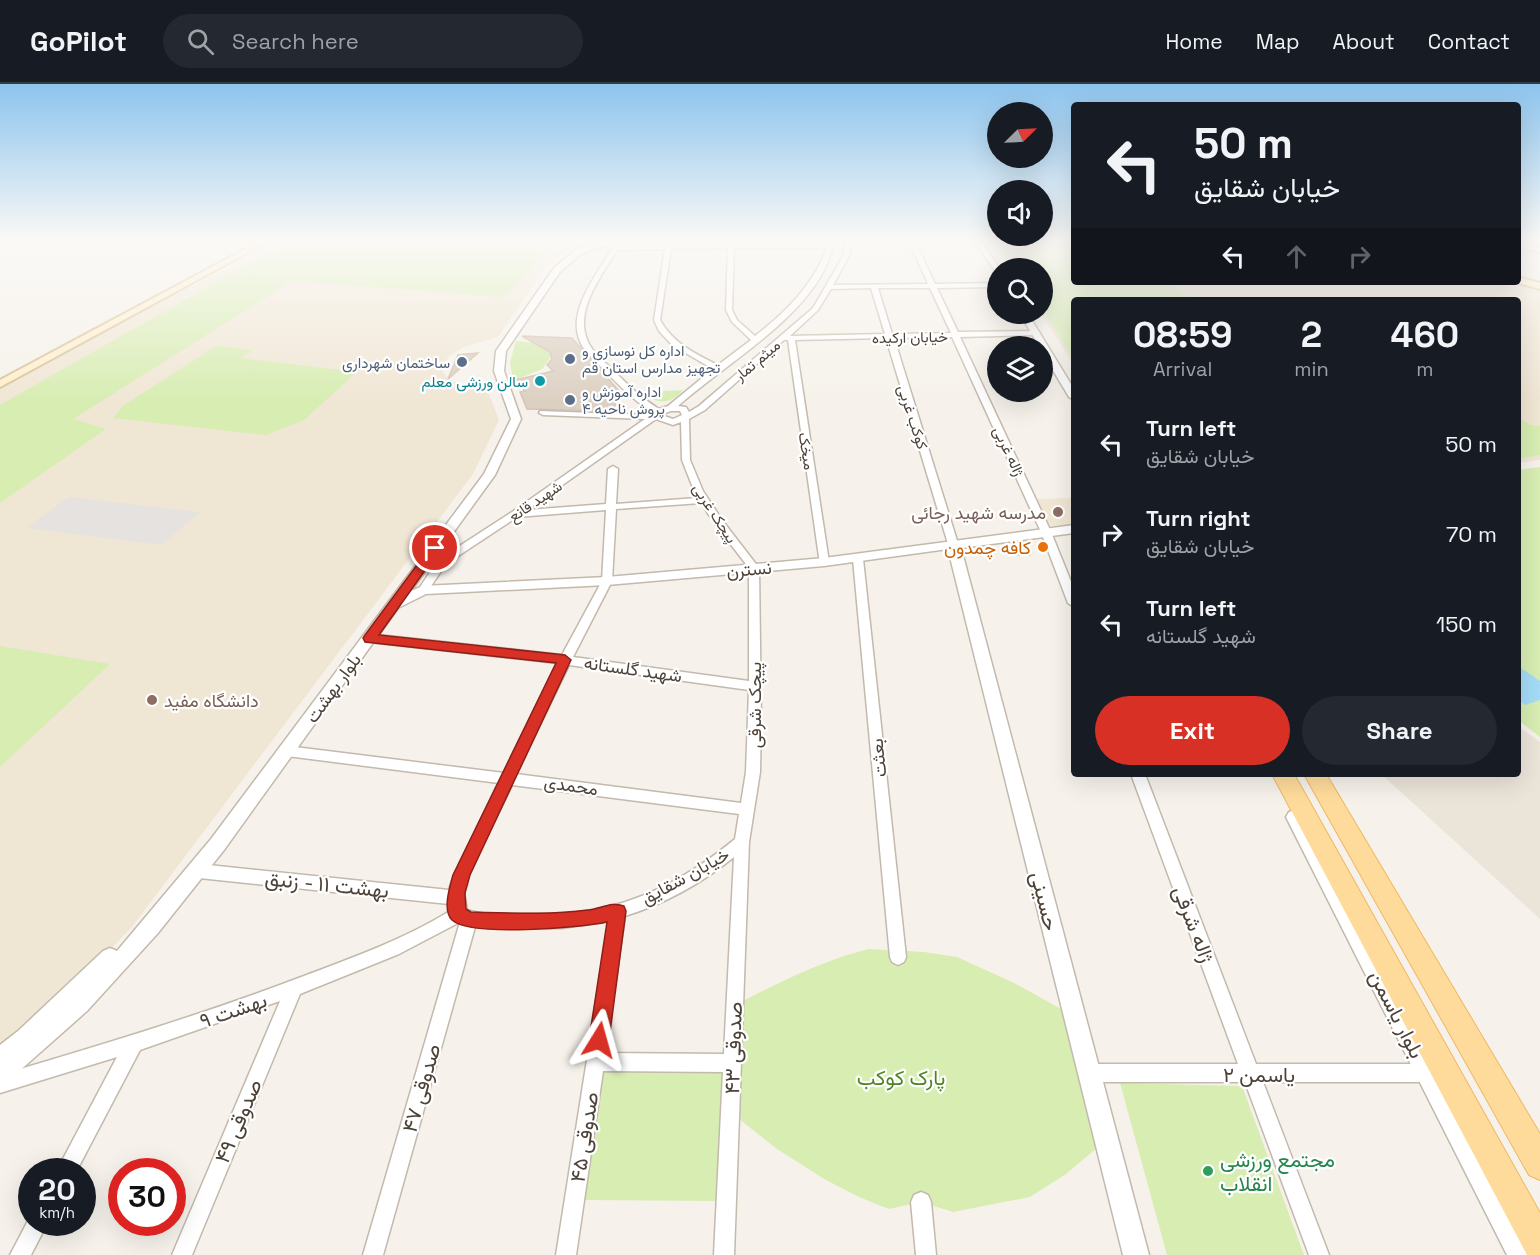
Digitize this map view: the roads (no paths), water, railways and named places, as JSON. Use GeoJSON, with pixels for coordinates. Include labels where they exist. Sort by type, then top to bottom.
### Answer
{"type":"FeatureCollection","features":[{"type":"Feature","properties":{"kind":"main road"},"geometry":{"type":"LineString","coordinates":[[0,383],[14,370],[158,294]]}},
{"type":"Feature","properties":{"kind":"main road"},"geometry":{"type":"LineString","coordinates":[[14,370],[159,294]]}},
{"type":"Feature","properties":{"kind":"main road"},"geometry":{"type":"LineString","coordinates":[[1285,777],[1540,1245]]}},
{"type":"Feature","properties":{"kind":"main road"},"geometry":{"type":"LineString","coordinates":[[1317,777],[1540,1164]]}},
{"type":"Feature","properties":{"kind":"street","name":"بلوار بهشت"},"geometry":{"type":"LineString","coordinates":[[0,1059],[26,1039],[87,983],[188,868],[480,474],[496,446],[505,420],[490,372],[492,351],[533,294]]}},
{"type":"Feature","properties":{"kind":"street","name":"بلوار بهشت"},"geometry":{"type":"LineString","coordinates":[[0,1073],[33,1048],[103,982],[199,871],[393,606],[438,555],[489,474],[514,426],[516,419],[499,371],[501,351],[540,294]]}},
{"type":"Feature","properties":{"kind":"street"},"geometry":{"type":"LineString","coordinates":[[590,294],[580,314],[580,331],[588,349],[624,386],[659,417],[680,421]]}},
{"type":"Feature","properties":{"kind":"street"},"geometry":{"type":"LineString","coordinates":[[661,294],[657,320],[660,328],[677,346],[718,368]]}},
{"type":"Feature","properties":{"kind":"street"},"geometry":{"type":"LineString","coordinates":[[730,294],[729,310],[735,321],[754,339]]}},
{"type":"Feature","properties":{"kind":"street","name":"میثم تمار"},"geometry":{"type":"LineString","coordinates":[[673,408],[798,301],[803,294]]}},
{"type":"Feature","properties":{"kind":"street","name":"میثم تمار"},"geometry":{"type":"LineString","coordinates":[[720,392],[788,339],[816,309],[826,294]]}},
{"type":"Feature","properties":{"kind":"street","name":"کوکب غربی"},"geometry":{"type":"LineString","coordinates":[[876,294],[954,547]]}},
{"type":"Feature","properties":{"kind":"street","name":"ژاله غربی"},"geometry":{"type":"LineString","coordinates":[[937,294],[1046,532]]}},
{"type":"Feature","properties":{"kind":"street"},"geometry":{"type":"LineString","coordinates":[[1030,324],[1071,392]]}},
{"type":"Feature","properties":{"kind":"street"},"geometry":{"type":"LineString","coordinates":[[1040,324],[1071,372]]}},
{"type":"Feature","properties":{"kind":"street","name":"خیابان ارکیده"},"geometry":{"type":"LineString","coordinates":[[788,339],[1036,333]]}},
{"type":"Feature","properties":{"kind":"street","name":"میخک"},"geometry":{"type":"LineString","coordinates":[[788,339],[824,562]]}},
{"type":"Feature","properties":{"kind":"street"},"geometry":{"type":"LineString","coordinates":[[624,386],[648,402],[686,411],[680,421]]}},
{"type":"Feature","properties":{"kind":"street"},"geometry":{"type":"LineString","coordinates":[[639,429],[657,414],[673,408],[698,406],[720,392]]}},
{"type":"Feature","properties":{"kind":"street"},"geometry":{"type":"LineString","coordinates":[[639,429],[680,421],[702,408],[720,392]]}},
{"type":"Feature","properties":{"kind":"street"},"geometry":{"type":"LineString","coordinates":[[543,413],[657,414]]}},
{"type":"Feature","properties":{"kind":"street","name":"پیچک غربی"},"geometry":{"type":"LineString","coordinates":[[680,421],[686,460],[703,500],[754,568]]}},
{"type":"Feature","properties":{"kind":"street","name":"شهید قانع"},"geometry":{"type":"LineString","coordinates":[[438,555],[515,514],[639,429]]}},
{"type":"Feature","properties":{"kind":"street"},"geometry":{"type":"LineString","coordinates":[[461,911],[461,875],[565,660],[607,581],[613,469]]}},
{"type":"Feature","properties":{"kind":"street"},"geometry":{"type":"LineString","coordinates":[[515,514],[703,500]]}},
{"type":"Feature","properties":{"kind":"street","name":"نسترن"},"geometry":{"type":"LineString","coordinates":[[423,590],[607,581],[858,559],[1071,529]]}},
{"type":"Feature","properties":{"kind":"street"},"geometry":{"type":"LineString","coordinates":[[1046,532],[1071,595]]}},
{"type":"Feature","properties":{"kind":"street","name":"حسینی"},"geometry":{"type":"LineString","coordinates":[[954,547],[1136,1255]]}},
{"type":"Feature","properties":{"kind":"street"},"geometry":{"type":"LineString","coordinates":[[393,606],[423,590],[438,555]]}},
{"type":"Feature","properties":{"kind":"street","name":"بعثت"},"geometry":{"type":"LineString","coordinates":[[858,559],[898,957]]}},
{"type":"Feature","properties":{"kind":"street","name":"پیچک شرقی"},"geometry":{"type":"LineString","coordinates":[[742,842],[753,772],[754,568]]}},
{"type":"Feature","properties":{"kind":"street","name":"شهید گلستانه"},"geometry":{"type":"LineString","coordinates":[[369,638],[565,660],[754,686]]}},
{"type":"Feature","properties":{"kind":"street","name":"محمدی"},"geometry":{"type":"LineString","coordinates":[[287,751],[747,808]]}},
{"type":"Feature","properties":{"kind":"street","name":"ژاله شرقی"},"geometry":{"type":"LineString","coordinates":[[1139,777],[1319,1255]]}},
{"type":"Feature","properties":{"kind":"street","name":"بلوار یاسمن"},"geometry":{"type":"LineString","coordinates":[[1275,777],[1521,1255]]}},
{"type":"Feature","properties":{"kind":"street"},"geometry":{"type":"LineString","coordinates":[[1327,777],[1540,1135]]}},
{"type":"Feature","properties":{"kind":"street","name":"خیابان شقایق"},"geometry":{"type":"LineString","coordinates":[[461,911],[562,920],[589,918],[618,911],[687,879],[721,859],[742,842]]}},
{"type":"Feature","properties":{"kind":"street","name":"صدوقی ۴۳"},"geometry":{"type":"LineString","coordinates":[[723,1255],[742,842]]}},
{"type":"Feature","properties":{"kind":"street","name":"بهشت ۱۱ - زنبق"},"geometry":{"type":"LineString","coordinates":[[199,871],[461,911]]}},
{"type":"Feature","properties":{"kind":"street","name":"بهشت ۹"},"geometry":{"type":"LineString","coordinates":[[0,1084],[134,1044],[294,988],[416,940],[461,911]]}},
{"type":"Feature","properties":{"kind":"street","name":"صدوقی ۴۷"},"geometry":{"type":"LineString","coordinates":[[373,1255],[461,911]]}},
{"type":"Feature","properties":{"kind":"street","name":"صدوقی ۴۵"},"geometry":{"type":"LineString","coordinates":[[566,1255],[618,911]]}},
{"type":"Feature","properties":{"kind":"street","name":"صدوقی ۴۹"},"geometry":{"type":"LineString","coordinates":[[182,1255],[294,988]]}},
{"type":"Feature","properties":{"kind":"street"},"geometry":{"type":"LineString","coordinates":[[73,1158],[134,1044]]}},
{"type":"Feature","properties":{"kind":"street"},"geometry":{"type":"LineString","coordinates":[[596,1062],[732,1063]]}},
{"type":"Feature","properties":{"kind":"street","name":"یاسمن ۲"},"geometry":{"type":"LineString","coordinates":[[1090,1073],[1427,1073]]}},
{"type":"Feature","properties":{"kind":"street"},"geometry":{"type":"LineString","coordinates":[[921,1202],[926,1255]]}},
{"type":"Feature","properties":{"kind":"street"},"geometry":{"type":"LineString","coordinates":[[20,1255],[30,1236]]}},
{"type":"Feature","properties":{"kind":"water"},"geometry":{"type":"Polygon","coordinates":[[[1521,668],[1540,681],[1540,700],[1525,705],[1521,702],[1521,668]]]}},
{"type":"Feature","properties":{"kind":"place","name":"اداره کل نوسازی و تجهیز مدارس استان قم"},"geometry":{"type":"Point","coordinates":[570,359]}},
{"type":"Feature","properties":{"kind":"place","name":"ساختمان شهرداری"},"geometry":{"type":"Point","coordinates":[462,362]}},
{"type":"Feature","properties":{"kind":"place","name":"سالن ورزشی معلم"},"geometry":{"type":"Point","coordinates":[540,381]}},
{"type":"Feature","properties":{"kind":"place","name":"اداره آموزش و پروش ناحیه ۴"},"geometry":{"type":"Point","coordinates":[570,400]}},
{"type":"Feature","properties":{"kind":"place","name":"مدرسه شهید رجائی"},"geometry":{"type":"Point","coordinates":[1058,512]}},
{"type":"Feature","properties":{"kind":"place","name":"کافه چمدون"},"geometry":{"type":"Point","coordinates":[1043,547]}},
{"type":"Feature","properties":{"kind":"place","name":"دانشگاه مفید"},"geometry":{"type":"Point","coordinates":[152,700]}},
{"type":"Feature","properties":{"kind":"place","name":"مجتمع ورزشی انقلاب"},"geometry":{"type":"Point","coordinates":[1208,1171]}},
{"type":"Feature","properties":{"kind":"park label","name":"پارک کوکب"},"geometry":{"type":"Point","coordinates":[901,1077]}}]}
